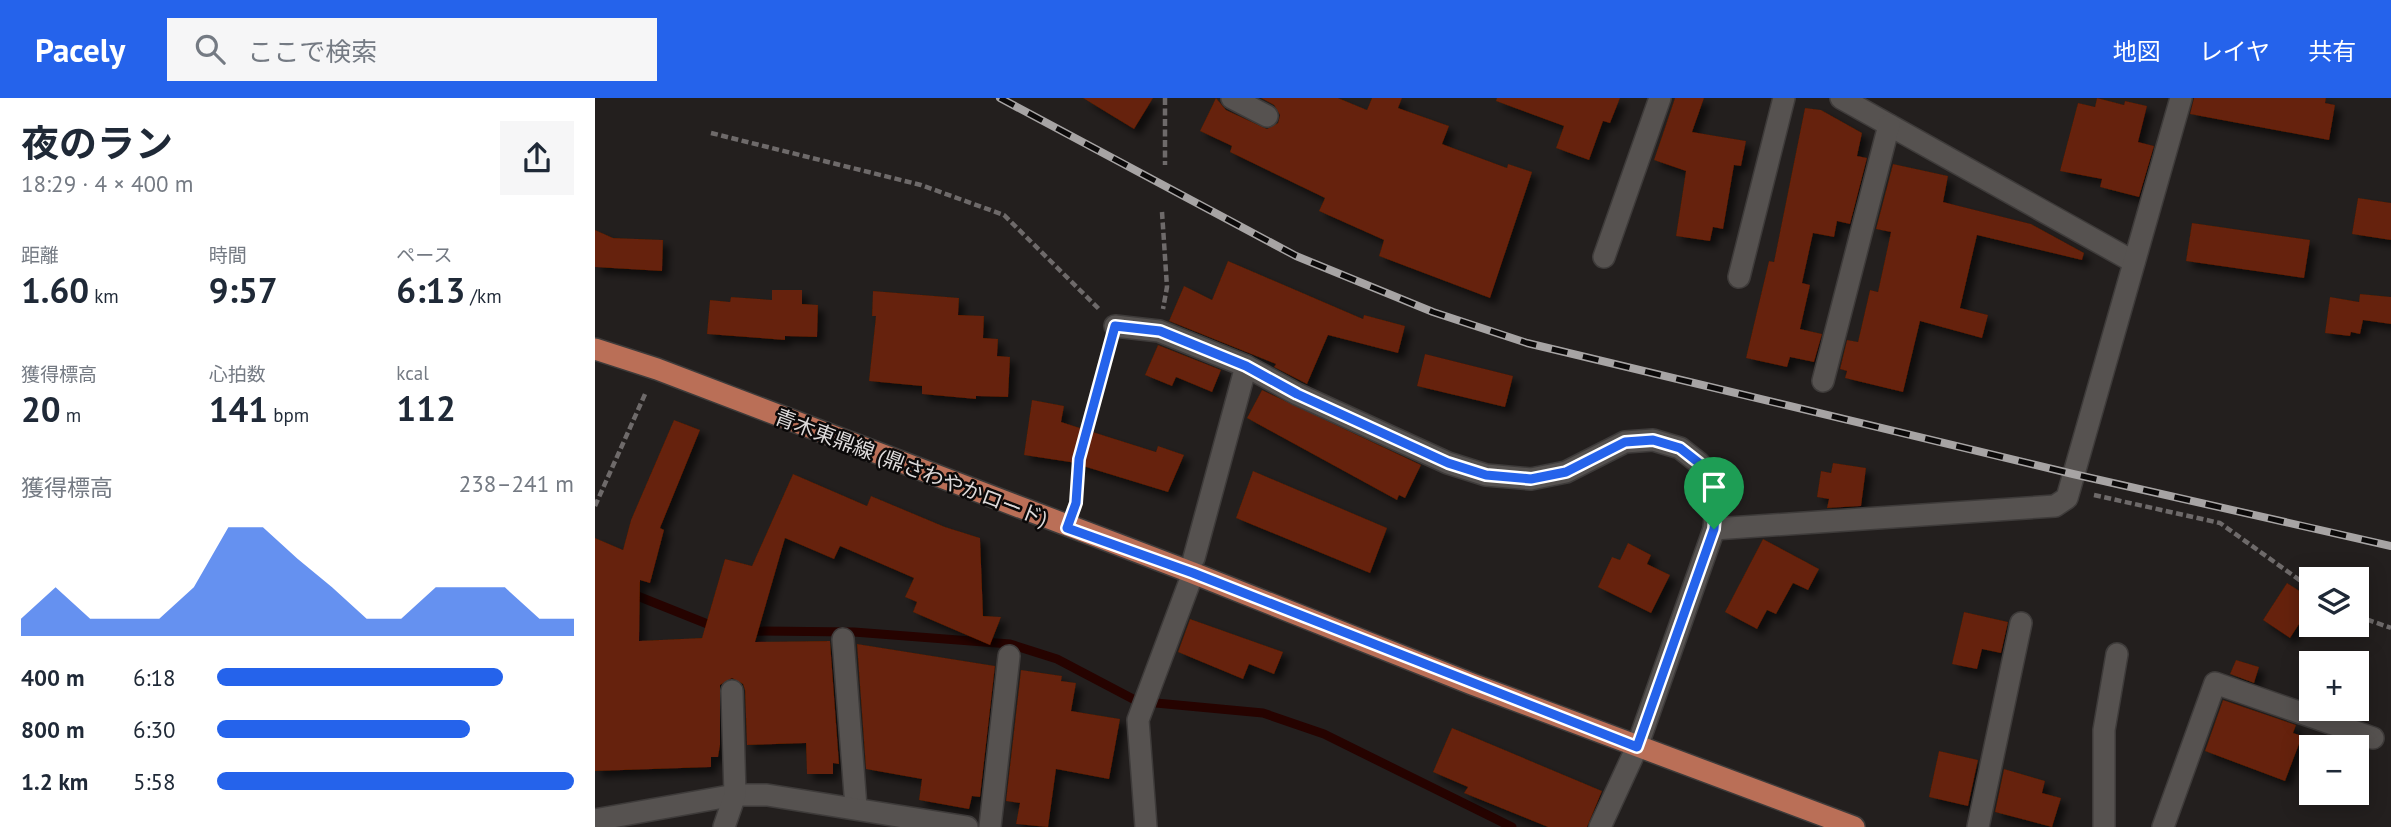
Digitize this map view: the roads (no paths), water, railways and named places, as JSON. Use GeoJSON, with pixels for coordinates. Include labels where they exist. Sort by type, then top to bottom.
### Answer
{"type":"FeatureCollection","features":[{"type":"Feature","properties":{"kind":"main road","name":"青木東鼎線 (鼎さわやかロード)"},"geometry":{"type":"LineString","coordinates":[[595,349],[657,369],[1067,528],[1194,565],[1637,747],[1854,827]]}},
{"type":"Feature","properties":{"kind":"street"},"geometry":{"type":"LineString","coordinates":[[1232,98],[1266,116]]}},
{"type":"Feature","properties":{"kind":"street"},"geometry":{"type":"LineString","coordinates":[[1604,257],[1660,98]]}},
{"type":"Feature","properties":{"kind":"street"},"geometry":{"type":"LineString","coordinates":[[1739,277],[1784,98]]}},
{"type":"Feature","properties":{"kind":"street"},"geometry":{"type":"LineString","coordinates":[[1841,98],[2134,262]]}},
{"type":"Feature","properties":{"kind":"street"},"geometry":{"type":"LineString","coordinates":[[1714,529],[2055,506],[2067,498],[2181,98]]}},
{"type":"Feature","properties":{"kind":"street"},"geometry":{"type":"LineString","coordinates":[[1823,381],[1889,125]]}},
{"type":"Feature","properties":{"kind":"street"},"geometry":{"type":"LineString","coordinates":[[1115,326],[1160,331],[1246,366],[1297,394],[1406,445],[1448,463],[1486,475],[1531,479],[1566,472],[1625,442],[1653,440],[1680,448],[1699,463],[1717,493],[1714,529],[1637,747],[1600,827]]}},
{"type":"Feature","properties":{"kind":"street"},"geometry":{"type":"LineString","coordinates":[[1146,827],[1138,720],[1194,565],[1246,366]]}},
{"type":"Feature","properties":{"kind":"street"},"geometry":{"type":"LineString","coordinates":[[1979,827],[2021,623]]}},
{"type":"Feature","properties":{"kind":"street"},"geometry":{"type":"LineString","coordinates":[[843,639],[856,807]]}},
{"type":"Feature","properties":{"kind":"street"},"geometry":{"type":"LineString","coordinates":[[2104,827],[2104,730],[2117,654]]}},
{"type":"Feature","properties":{"kind":"street"},"geometry":{"type":"LineString","coordinates":[[990,827],[1009,656]]}},
{"type":"Feature","properties":{"kind":"street"},"geometry":{"type":"LineString","coordinates":[[2163,827],[2215,683],[2373,737]]}},
{"type":"Feature","properties":{"kind":"street"},"geometry":{"type":"LineString","coordinates":[[724,827],[735,795],[732,691]]}},
{"type":"Feature","properties":{"kind":"street"},"geometry":{"type":"LineString","coordinates":[[595,820],[735,795],[767,795],[856,807],[967,827]]}},
{"type":"Feature","properties":{"kind":"waterway"},"geometry":{"type":"LineString","coordinates":[[630,593],[715,627]]}},
{"type":"Feature","properties":{"kind":"waterway"},"geometry":{"type":"LineString","coordinates":[[749,631],[854,632],[1010,644],[1057,659],[1133,699]]}},
{"type":"Feature","properties":{"kind":"waterway"},"geometry":{"type":"LineString","coordinates":[[1156,703],[1263,713],[1324,734],[1512,827]]}},
{"type":"Feature","properties":{"kind":"railway"},"geometry":{"type":"LineString","coordinates":[[1000,98],[1296,256],[1433,312],[1527,343],[2073,474],[2391,546]]}}]}
